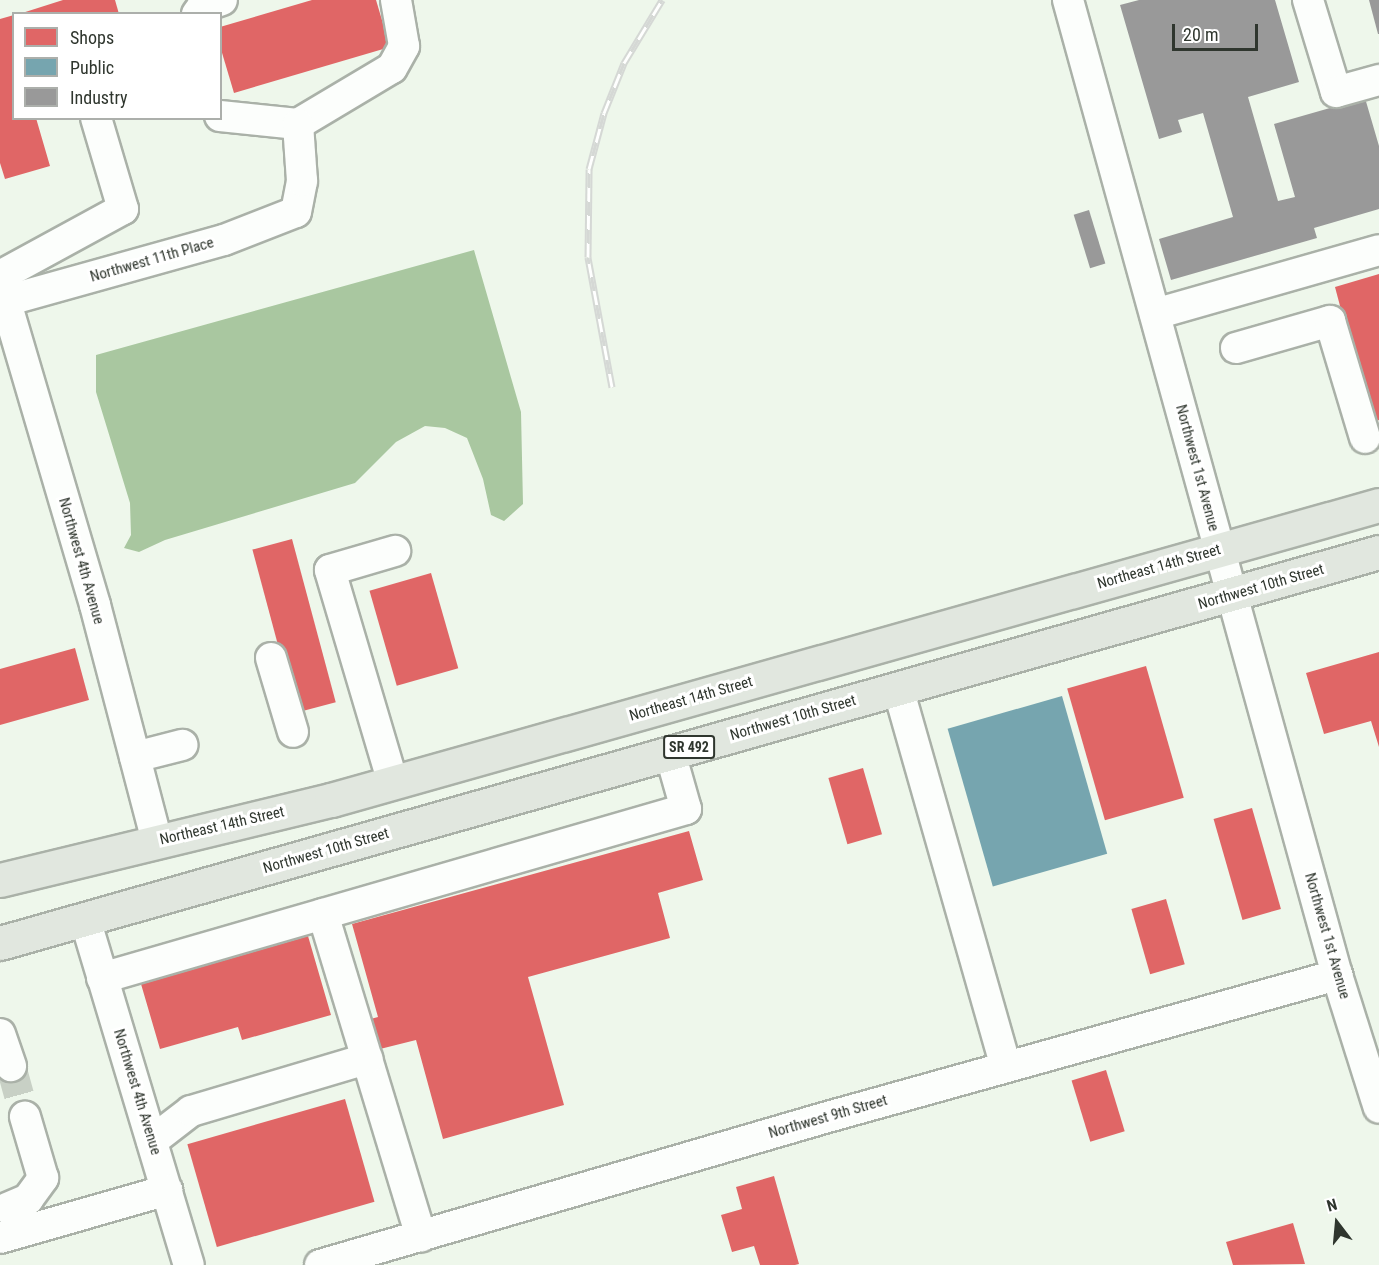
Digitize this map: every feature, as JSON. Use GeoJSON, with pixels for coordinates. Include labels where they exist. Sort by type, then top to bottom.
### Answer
{"type":"FeatureCollection","features":[{"type":"Feature","properties":{"kind":"main road","name":"Northeast 14th Street"},"geometry":{"type":"LineString","coordinates":[[0,880],[393,783],[1379,505]]}},
{"type":"Feature","properties":{"kind":"main road","name":"Northwest 10th Street"},"geometry":{"type":"LineString","coordinates":[[0,943],[898,688],[1232,596],[1379,552]]}},
{"type":"Feature","properties":{"kind":"street"},"geometry":{"type":"LineString","coordinates":[[198,12],[202,6],[222,0]]}},
{"type":"Feature","properties":{"kind":"street"},"geometry":{"type":"LineString","coordinates":[[222,119],[298,124],[392,68],[404,46],[396,0]]}},
{"type":"Feature","properties":{"kind":"street","name":"Northwest 1st Avenue"},"geometry":{"type":"LineString","coordinates":[[1068,0],[1337,975],[1379,1108]]}},
{"type":"Feature","properties":{"kind":"street"},"geometry":{"type":"LineString","coordinates":[[1308,0],[1336,92],[1379,80]]}},
{"type":"Feature","properties":{"kind":"street"},"geometry":{"type":"LineString","coordinates":[[2,286],[123,209],[97,120]]}},
{"type":"Feature","properties":{"kind":"street","name":"Northwest 11th Place"},"geometry":{"type":"LineString","coordinates":[[2,286],[224,240],[296,212],[302,181],[298,124]]}},
{"type":"Feature","properties":{"kind":"street"},"geometry":{"type":"LineString","coordinates":[[1155,314],[1379,250]]}},
{"type":"Feature","properties":{"kind":"street","name":"Northwest 4th Avenue"},"geometry":{"type":"LineString","coordinates":[[2,286],[95,605],[157,841]]}},
{"type":"Feature","properties":{"kind":"street"},"geometry":{"type":"LineString","coordinates":[[1236,348],[1330,321],[1365,438]]}},
{"type":"Feature","properties":{"kind":"street"},"geometry":{"type":"LineString","coordinates":[[393,783],[330,570],[394,551]]}},
{"type":"Feature","properties":{"kind":"street"},"geometry":{"type":"LineString","coordinates":[[271,658],[293,732]]}},
{"type":"Feature","properties":{"kind":"street"},"geometry":{"type":"LineString","coordinates":[[898,688],[1006,1067]]}},
{"type":"Feature","properties":{"kind":"street"},"geometry":{"type":"LineString","coordinates":[[135,758],[183,745]]}},
{"type":"Feature","properties":{"kind":"street"},"geometry":{"type":"LineString","coordinates":[[102,978],[686,809],[670,753]]}},
{"type":"Feature","properties":{"kind":"street"},"geometry":{"type":"LineString","coordinates":[[323,914],[421,1236]]}},
{"type":"Feature","properties":{"kind":"street","name":"Northwest 4th Avenue"},"geometry":{"type":"LineString","coordinates":[[86,919],[189,1265]]}},
{"type":"Feature","properties":{"kind":"street","name":"Northwest 9th Street"},"geometry":{"type":"LineString","coordinates":[[320,1265],[1006,1067],[1337,975]]}},
{"type":"Feature","properties":{"kind":"street"},"geometry":{"type":"LineString","coordinates":[[0,1034],[11,1066]]}},
{"type":"Feature","properties":{"kind":"street"},"geometry":{"type":"LineString","coordinates":[[152,1141],[191,1111],[367,1059]]}},
{"type":"Feature","properties":{"kind":"street"},"geometry":{"type":"LineString","coordinates":[[5,1217],[28,1199],[43,1178],[25,1117]]}},
{"type":"Feature","properties":{"kind":"street"},"geometry":{"type":"LineString","coordinates":[[5,1217],[166,1190]]}},
{"type":"Feature","properties":{"kind":"shaded area"},"geometry":{"type":"Polygon","coordinates":[[[474,250],[521,412],[523,504],[504,521],[491,515],[483,479],[467,438],[445,428],[425,426],[396,442],[355,483],[165,540],[139,552],[124,548],[131,535],[130,503],[96,392],[96,355],[474,250]]]}},
{"type":"Feature","properties":{"kind":"building: Shops"},"geometry":{"type":"Polygon","coordinates":[[[63,0],[115,0],[118,12],[25,12],[63,0]]]}},
{"type":"Feature","properties":{"kind":"building: Shops"},"geometry":{"type":"Polygon","coordinates":[[[312,0],[376,0],[390,47],[234,93],[222,53],[222,26],[312,0]]]}},
{"type":"Feature","properties":{"kind":"building: Shops"},"geometry":{"type":"Polygon","coordinates":[[[12,16],[12,120],[37,120],[50,166],[5,179],[0,163],[0,19],[12,16]]]}},
{"type":"Feature","properties":{"kind":"building: Shops"},"geometry":{"type":"Polygon","coordinates":[[[1379,274],[1379,420],[1371,423],[1335,287],[1379,274]]]}},
{"type":"Feature","properties":{"kind":"building: Shops"},"geometry":{"type":"Polygon","coordinates":[[[292,539],[336,702],[296,713],[252,550],[292,539]]]}},
{"type":"Feature","properties":{"kind":"building: Shops"},"geometry":{"type":"Polygon","coordinates":[[[431,573],[458,668],[397,686],[369,591],[431,573]]]}},
{"type":"Feature","properties":{"kind":"building: Shops"},"geometry":{"type":"Polygon","coordinates":[[[75,648],[89,700],[0,725],[0,669],[75,648]]]}},
{"type":"Feature","properties":{"kind":"building: Shops"},"geometry":{"type":"Polygon","coordinates":[[[1379,652],[1379,747],[1371,721],[1324,734],[1306,673],[1379,652]]]}},
{"type":"Feature","properties":{"kind":"building: Shops"},"geometry":{"type":"Polygon","coordinates":[[[1146,666],[1184,798],[1105,820],[1067,689],[1146,666]]]}},
{"type":"Feature","properties":{"kind":"building: Shops"},"geometry":{"type":"Polygon","coordinates":[[[863,768],[882,834],[847,844],[828,778],[863,768]]]}},
{"type":"Feature","properties":{"kind":"building: Shops"},"geometry":{"type":"Polygon","coordinates":[[[1252,808],[1281,909],[1242,920],[1214,819],[1252,808]]]}},
{"type":"Feature","properties":{"kind":"building: Shops"},"geometry":{"type":"Polygon","coordinates":[[[689,831],[703,880],[658,893],[670,938],[528,977],[564,1105],[443,1139],[416,1040],[376,1050],[367,1020],[378,1017],[352,924],[689,831]]]}},
{"type":"Feature","properties":{"kind":"building: Shops"},"geometry":{"type":"Polygon","coordinates":[[[1166,899],[1185,964],[1150,974],[1131,909],[1166,899]]]}},
{"type":"Feature","properties":{"kind":"building: Shops"},"geometry":{"type":"Polygon","coordinates":[[[308,936],[331,1015],[242,1040],[238,1027],[160,1049],[141,984],[308,936]]]}},
{"type":"Feature","properties":{"kind":"building: Shops"},"geometry":{"type":"Polygon","coordinates":[[[1106,1070],[1125,1131],[1090,1142],[1072,1081],[1106,1070]]]}},
{"type":"Feature","properties":{"kind":"building: Shops"},"geometry":{"type":"Polygon","coordinates":[[[345,1099],[374,1202],[217,1247],[187,1144],[345,1099]]]}},
{"type":"Feature","properties":{"kind":"building: Shops"},"geometry":{"type":"Polygon","coordinates":[[[774,1176],[799,1264],[760,1265],[754,1246],[732,1252],[721,1215],[742,1209],[736,1187],[774,1176]]]}},
{"type":"Feature","properties":{"kind":"building: Shops"},"geometry":{"type":"Polygon","coordinates":[[[1293,1223],[1305,1264],[1233,1265],[1226,1242],[1293,1223]]]}},
{"type":"Feature","properties":{"kind":"building: Public"},"geometry":{"type":"Polygon","coordinates":[[[1062,696],[1107,854],[993,886],[948,729],[1062,696]]]}},
{"type":"Feature","properties":{"kind":"building: Industry"},"geometry":{"type":"Polygon","coordinates":[[[1139,0],[1275,0],[1299,82],[1248,97],[1278,201],[1295,197],[1274,124],[1365,98],[1379,146],[1379,209],[1314,228],[1317,238],[1171,280],[1159,239],[1233,217],[1203,113],[1178,120],[1182,132],[1159,139],[1120,5],[1139,0]]]}},
{"type":"Feature","properties":{"kind":"building: Industry"},"geometry":{"type":"Polygon","coordinates":[[[1369,0],[1379,0],[1379,34],[1378,34],[1369,0]]]}},
{"type":"Feature","properties":{"kind":"building: Industry"},"geometry":{"type":"Polygon","coordinates":[[[1089,210],[1105,264],[1090,268],[1074,215],[1089,210]]]}},
{"type":"Feature","properties":{"kind":"tunnel"},"geometry":{"type":"LineString","coordinates":[[11,1066],[25,1117]]}},
{"type":"Feature","properties":{"kind":"railway"},"geometry":{"type":"LineString","coordinates":[[612,387],[588,257],[589,169],[604,113],[624,63],[662,0]]}}]}
